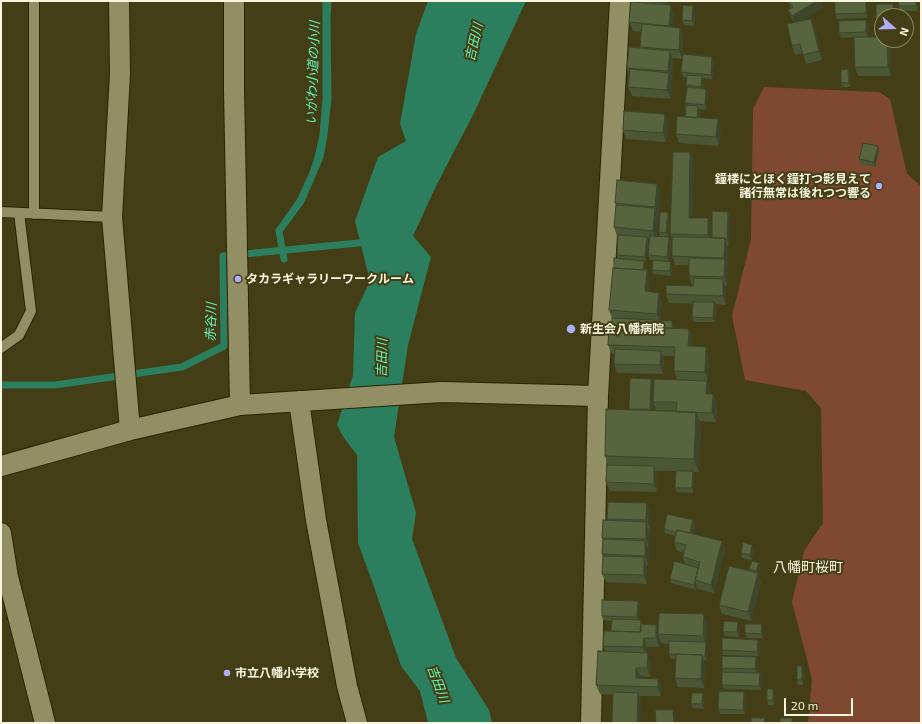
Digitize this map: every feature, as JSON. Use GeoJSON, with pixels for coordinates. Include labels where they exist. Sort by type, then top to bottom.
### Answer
{"type":"FeatureCollection","features":[{"type":"Feature","properties":{"kind":"street"},"geometry":{"type":"LineString","coordinates":[[119,1],[120,74],[112,217],[130,430]]}},
{"type":"Feature","properties":{"kind":"street"},"geometry":{"type":"LineString","coordinates":[[234,1],[234,86],[240,405]]}},
{"type":"Feature","properties":{"kind":"street"},"geometry":{"type":"LineString","coordinates":[[591,723],[598,396],[620,1]]}},
{"type":"Feature","properties":{"kind":"street"},"geometry":{"type":"LineString","coordinates":[[1,466],[130,430],[240,405],[442,392],[598,396]]}},
{"type":"Feature","properties":{"kind":"street"},"geometry":{"type":"LineString","coordinates":[[299,401],[316,520],[348,686],[357,723]]}},
{"type":"Feature","properties":{"kind":"street"},"geometry":{"type":"LineString","coordinates":[[1,533],[8,577],[45,723]]}},
{"type":"Feature","properties":{"kind":"lane"},"geometry":{"type":"LineString","coordinates":[[34,1],[34,214]]}},
{"type":"Feature","properties":{"kind":"lane"},"geometry":{"type":"LineString","coordinates":[[1,212],[112,217]]}},
{"type":"Feature","properties":{"kind":"lane"},"geometry":{"type":"LineString","coordinates":[[1,348],[19,335],[31,311],[19,213]]}},
{"type":"Feature","properties":{"kind":"shaded area"},"geometry":{"type":"Polygon","coordinates":[[[764,87],[879,92],[890,99],[907,174],[921,186],[921,723],[808,723],[812,679],[792,602],[804,551],[823,523],[821,408],[806,391],[745,380],[732,316],[751,239],[753,109],[764,87]]]}},
{"type":"Feature","properties":{"kind":"water","name":"吉田川"},"geometry":{"type":"Polygon","coordinates":[[[428,1],[526,1],[473,115],[437,184],[413,236],[431,257],[408,345],[394,437],[416,513],[412,539],[456,658],[489,710],[492,723],[428,723],[420,691],[401,666],[358,543],[357,455],[344,438],[337,425],[353,375],[355,313],[370,281],[355,221],[378,157],[406,141],[400,124],[416,34],[428,1]]]}},
{"type":"Feature","properties":{"kind":"building"},"geometry":{"type":"Polygon","coordinates":[[[647,1],[665,1],[665,3],[647,1]]]}},
{"type":"Feature","properties":{"kind":"building"},"geometry":{"type":"Polygon","coordinates":[[[789,1],[817,1],[792,16],[788,10],[793,7],[789,1]]]}},
{"type":"Feature","properties":{"kind":"building"},"geometry":{"type":"Polygon","coordinates":[[[835,1],[866,1],[866,13],[835,14],[835,1]]]}},
{"type":"Feature","properties":{"kind":"building"},"geometry":{"type":"Polygon","coordinates":[[[898,1],[916,1],[916,6],[899,6],[898,1]]]}},
{"type":"Feature","properties":{"kind":"building"},"geometry":{"type":"Polygon","coordinates":[[[631,2],[671,5],[669,26],[629,22],[631,2]]]}},
{"type":"Feature","properties":{"kind":"building"},"geometry":{"type":"Polygon","coordinates":[[[876,4],[893,4],[893,8],[876,8],[876,4]]]}},
{"type":"Feature","properties":{"kind":"building"},"geometry":{"type":"Polygon","coordinates":[[[683,5],[693,6],[692,21],[682,20],[683,5]]]}},
{"type":"Feature","properties":{"kind":"building"},"geometry":{"type":"Polygon","coordinates":[[[811,19],[819,51],[803,55],[800,44],[792,46],[787,24],[811,19]]]}},
{"type":"Feature","properties":{"kind":"building"},"geometry":{"type":"Polygon","coordinates":[[[866,20],[866,32],[839,33],[839,21],[866,20]]]}},
{"type":"Feature","properties":{"kind":"building"},"geometry":{"type":"Polygon","coordinates":[[[642,24],[680,28],[679,50],[640,47],[642,24]]]}},
{"type":"Feature","properties":{"kind":"building"},"geometry":{"type":"Polygon","coordinates":[[[854,37],[874,37],[874,48],[887,48],[888,67],[855,67],[854,37]]]}},
{"type":"Feature","properties":{"kind":"building"},"geometry":{"type":"Polygon","coordinates":[[[629,47],[670,51],[668,71],[627,68],[629,47]]]}},
{"type":"Feature","properties":{"kind":"building"},"geometry":{"type":"Polygon","coordinates":[[[683,54],[712,57],[711,75],[681,72],[683,54]]]}},
{"type":"Feature","properties":{"kind":"building"},"geometry":{"type":"Polygon","coordinates":[[[630,69],[669,73],[667,90],[628,87],[630,69]]]}},
{"type":"Feature","properties":{"kind":"building"},"geometry":{"type":"Polygon","coordinates":[[[848,69],[849,83],[841,83],[841,70],[848,69]]]}},
{"type":"Feature","properties":{"kind":"building"},"geometry":{"type":"Polygon","coordinates":[[[687,75],[702,76],[701,87],[686,85],[687,75]]]}},
{"type":"Feature","properties":{"kind":"building"},"geometry":{"type":"Polygon","coordinates":[[[687,87],[706,89],[705,105],[685,103],[687,87]]]}},
{"type":"Feature","properties":{"kind":"building"},"geometry":{"type":"Polygon","coordinates":[[[686,105],[698,106],[697,118],[685,117],[686,105]]]}},
{"type":"Feature","properties":{"kind":"building"},"geometry":{"type":"Polygon","coordinates":[[[624,111],[665,114],[663,133],[623,130],[624,111]]]}},
{"type":"Feature","properties":{"kind":"building"},"geometry":{"type":"Polygon","coordinates":[[[677,116],[718,119],[716,137],[676,134],[677,116]]]}},
{"type":"Feature","properties":{"kind":"building"},"geometry":{"type":"Polygon","coordinates":[[[863,143],[878,146],[874,162],[859,159],[863,143]]]}},
{"type":"Feature","properties":{"kind":"building"},"geometry":{"type":"Polygon","coordinates":[[[673,152],[690,152],[689,218],[708,218],[708,235],[670,234],[673,152]]]}},
{"type":"Feature","properties":{"kind":"building"},"geometry":{"type":"Polygon","coordinates":[[[617,180],[657,184],[655,207],[615,203],[617,180]]]}},
{"type":"Feature","properties":{"kind":"building"},"geometry":{"type":"Polygon","coordinates":[[[616,205],[655,208],[653,231],[614,227],[616,205]]]}},
{"type":"Feature","properties":{"kind":"building"},"geometry":{"type":"Polygon","coordinates":[[[712,211],[728,212],[727,240],[725,238],[712,238],[712,211]]]}},
{"type":"Feature","properties":{"kind":"building"},"geometry":{"type":"Polygon","coordinates":[[[660,212],[668,212],[666,233],[659,232],[660,212]]]}},
{"type":"Feature","properties":{"kind":"building"},"geometry":{"type":"Polygon","coordinates":[[[618,235],[647,237],[645,257],[617,255],[618,235]]]}},
{"type":"Feature","properties":{"kind":"building"},"geometry":{"type":"Polygon","coordinates":[[[650,236],[669,237],[667,257],[648,255],[650,236]]]}},
{"type":"Feature","properties":{"kind":"building"},"geometry":{"type":"Polygon","coordinates":[[[672,237],[725,238],[724,258],[672,256],[672,237]]]}},
{"type":"Feature","properties":{"kind":"building"},"geometry":{"type":"Polygon","coordinates":[[[614,258],[644,261],[643,270],[614,268],[614,258]]]}},
{"type":"Feature","properties":{"kind":"building"},"geometry":{"type":"Polygon","coordinates":[[[689,258],[725,259],[724,277],[689,276],[689,258]]]}},
{"type":"Feature","properties":{"kind":"building"},"geometry":{"type":"Polygon","coordinates":[[[653,260],[671,262],[670,271],[652,270],[653,260]]]}},
{"type":"Feature","properties":{"kind":"building"},"geometry":{"type":"Polygon","coordinates":[[[613,268],[647,270],[645,291],[659,293],[657,314],[609,310],[613,268]]]}},
{"type":"Feature","properties":{"kind":"building"},"geometry":{"type":"Polygon","coordinates":[[[694,278],[723,279],[723,296],[666,294],[666,285],[693,286],[694,278]]]}},
{"type":"Feature","properties":{"kind":"building"},"geometry":{"type":"Polygon","coordinates":[[[693,302],[714,302],[713,318],[692,317],[693,302]]]}},
{"type":"Feature","properties":{"kind":"building"},"geometry":{"type":"Polygon","coordinates":[[[612,318],[672,321],[672,328],[612,325],[612,318]]]}},
{"type":"Feature","properties":{"kind":"building"},"geometry":{"type":"Polygon","coordinates":[[[609,326],[689,329],[688,346],[706,347],[705,372],[674,371],[675,347],[608,345],[609,326]]]}},
{"type":"Feature","properties":{"kind":"building"},"geometry":{"type":"Polygon","coordinates":[[[615,349],[661,351],[660,365],[614,364],[615,349]]]}},
{"type":"Feature","properties":{"kind":"building"},"geometry":{"type":"Polygon","coordinates":[[[630,378],[651,379],[650,409],[629,409],[630,378]]]}},
{"type":"Feature","properties":{"kind":"building"},"geometry":{"type":"Polygon","coordinates":[[[654,379],[707,381],[706,394],[713,394],[712,413],[676,412],[677,402],[653,402],[654,379]]]}},
{"type":"Feature","properties":{"kind":"building"},"geometry":{"type":"Polygon","coordinates":[[[606,409],[696,412],[694,459],[605,456],[606,409]]]}},
{"type":"Feature","properties":{"kind":"building"},"geometry":{"type":"Polygon","coordinates":[[[607,465],[654,466],[654,484],[606,482],[607,465]]]}},
{"type":"Feature","properties":{"kind":"building"},"geometry":{"type":"Polygon","coordinates":[[[676,471],[693,471],[692,488],[675,488],[676,471]]]}},
{"type":"Feature","properties":{"kind":"building"},"geometry":{"type":"Polygon","coordinates":[[[608,502],[647,503],[646,520],[607,519],[608,502]]]}},
{"type":"Feature","properties":{"kind":"building"},"geometry":{"type":"Polygon","coordinates":[[[667,514],[693,520],[690,533],[664,529],[667,514]]]}},
{"type":"Feature","properties":{"kind":"building"},"geometry":{"type":"Polygon","coordinates":[[[603,520],[646,522],[646,539],[602,538],[603,520]]]}},
{"type":"Feature","properties":{"kind":"building"},"geometry":{"type":"Polygon","coordinates":[[[677,530],[722,541],[711,585],[695,580],[700,562],[683,557],[686,545],[674,542],[677,530]]]}},
{"type":"Feature","properties":{"kind":"building"},"geometry":{"type":"Polygon","coordinates":[[[603,539],[645,541],[645,556],[602,554],[603,539]]]}},
{"type":"Feature","properties":{"kind":"building"},"geometry":{"type":"Polygon","coordinates":[[[743,542],[752,545],[750,555],[741,553],[743,542]]]}},
{"type":"Feature","properties":{"kind":"building"},"geometry":{"type":"Polygon","coordinates":[[[603,556],[644,557],[644,575],[602,574],[603,556]]]}},
{"type":"Feature","properties":{"kind":"building"},"geometry":{"type":"Polygon","coordinates":[[[674,561],[698,568],[694,585],[670,579],[674,561]]]}},
{"type":"Feature","properties":{"kind":"building"},"geometry":{"type":"Polygon","coordinates":[[[752,561],[759,563],[756,571],[749,569],[752,561]]]}},
{"type":"Feature","properties":{"kind":"building"},"geometry":{"type":"Polygon","coordinates":[[[729,566],[758,573],[748,612],[719,605],[729,566]]]}},
{"type":"Feature","properties":{"kind":"building"},"geometry":{"type":"Polygon","coordinates":[[[602,600],[638,601],[637,617],[602,616],[602,600]]]}},
{"type":"Feature","properties":{"kind":"building"},"geometry":{"type":"Polygon","coordinates":[[[659,613],[704,614],[703,636],[658,634],[659,613]]]}},
{"type":"Feature","properties":{"kind":"building"},"geometry":{"type":"Polygon","coordinates":[[[612,619],[641,620],[640,632],[611,631],[612,619]]]}},
{"type":"Feature","properties":{"kind":"building"},"geometry":{"type":"Polygon","coordinates":[[[724,621],[738,622],[737,632],[723,632],[724,621]]]}},
{"type":"Feature","properties":{"kind":"building"},"geometry":{"type":"Polygon","coordinates":[[[641,624],[656,625],[656,638],[644,638],[643,647],[603,646],[604,631],[641,632],[641,624]]]}},
{"type":"Feature","properties":{"kind":"building"},"geometry":{"type":"Polygon","coordinates":[[[745,624],[762,624],[761,634],[745,633],[745,624]]]}},
{"type":"Feature","properties":{"kind":"building"},"geometry":{"type":"Polygon","coordinates":[[[722,638],[758,640],[757,652],[722,650],[722,638]]]}},
{"type":"Feature","properties":{"kind":"building"},"geometry":{"type":"Polygon","coordinates":[[[669,641],[706,642],[705,656],[669,654],[669,641]]]}},
{"type":"Feature","properties":{"kind":"building"},"geometry":{"type":"Polygon","coordinates":[[[598,651],[648,653],[647,668],[636,668],[636,678],[658,679],[658,687],[596,685],[598,651]]]}},
{"type":"Feature","properties":{"kind":"building"},"geometry":{"type":"Polygon","coordinates":[[[676,654],[702,655],[701,679],[675,678],[676,654]]]}},
{"type":"Feature","properties":{"kind":"building"},"geometry":{"type":"Polygon","coordinates":[[[722,656],[756,657],[755,669],[722,668],[722,656]]]}},
{"type":"Feature","properties":{"kind":"building"},"geometry":{"type":"Polygon","coordinates":[[[797,666],[802,666],[802,680],[797,680],[797,666]]]}},
{"type":"Feature","properties":{"kind":"building"},"geometry":{"type":"Polygon","coordinates":[[[722,672],[760,673],[759,686],[722,685],[722,672]]]}},
{"type":"Feature","properties":{"kind":"building"},"geometry":{"type":"Polygon","coordinates":[[[767,689],[773,689],[773,700],[767,700],[767,689]]]}},
{"type":"Feature","properties":{"kind":"building"},"geometry":{"type":"Polygon","coordinates":[[[719,691],[744,692],[743,710],[718,709],[719,691]]]}},
{"type":"Feature","properties":{"kind":"building"},"geometry":{"type":"Polygon","coordinates":[[[613,692],[638,693],[637,723],[612,723],[613,692]]]}},
{"type":"Feature","properties":{"kind":"building"},"geometry":{"type":"Polygon","coordinates":[[[692,693],[703,693],[702,704],[691,704],[692,693]]]}},
{"type":"Feature","properties":{"kind":"building"},"geometry":{"type":"Polygon","coordinates":[[[655,710],[673,710],[674,723],[656,723],[655,710]]]}},
{"type":"Feature","properties":{"kind":"building"},"geometry":{"type":"Polygon","coordinates":[[[751,718],[765,718],[764,723],[751,723],[751,718]]]}},
{"type":"Feature","properties":{"kind":"building"},"geometry":{"type":"Polygon","coordinates":[[[780,718],[792,718],[792,723],[780,723],[780,718]]]}},
{"type":"Feature","properties":{"kind":"building"},"geometry":{"type":"Polygon","coordinates":[[[745,722],[745,723],[734,723],[745,722]]]}},
{"type":"Feature","properties":{"kind":"waterway","name":"いがわ小道の小川"},"geometry":{"type":"LineString","coordinates":[[326,1],[326,99],[323,135],[313,173],[300,201],[279,231],[301,201],[320,157],[328,99],[328,1]]}},
{"type":"Feature","properties":{"kind":"waterway"},"geometry":{"type":"LineString","coordinates":[[281,228],[279,231],[284,259]]}},
{"type":"Feature","properties":{"kind":"waterway","name":"赤谷川"},"geometry":{"type":"LineString","coordinates":[[1,385],[55,385],[182,367],[224,346],[223,256],[369,242]]}},
{"type":"Feature","properties":{"kind":"place","name":"鐘楼にとほく鐘打つ影見えて 諸行無常は後れつつ響る"},"geometry":{"type":"Point","coordinates":[879,186]}},
{"type":"Feature","properties":{"kind":"place","name":"タカラギャラリーワークルーム"},"geometry":{"type":"Point","coordinates":[238,279]}},
{"type":"Feature","properties":{"kind":"place","name":"新生会八幡病院"},"geometry":{"type":"Point","coordinates":[571,329]}},
{"type":"Feature","properties":{"kind":"place","name":"市立八幡小学校"},"geometry":{"type":"Point","coordinates":[227,673]}},
{"type":"Feature","properties":{"kind":"district","name":"八幡町桜町"},"geometry":{"type":"Point","coordinates":[808,567]}}]}
